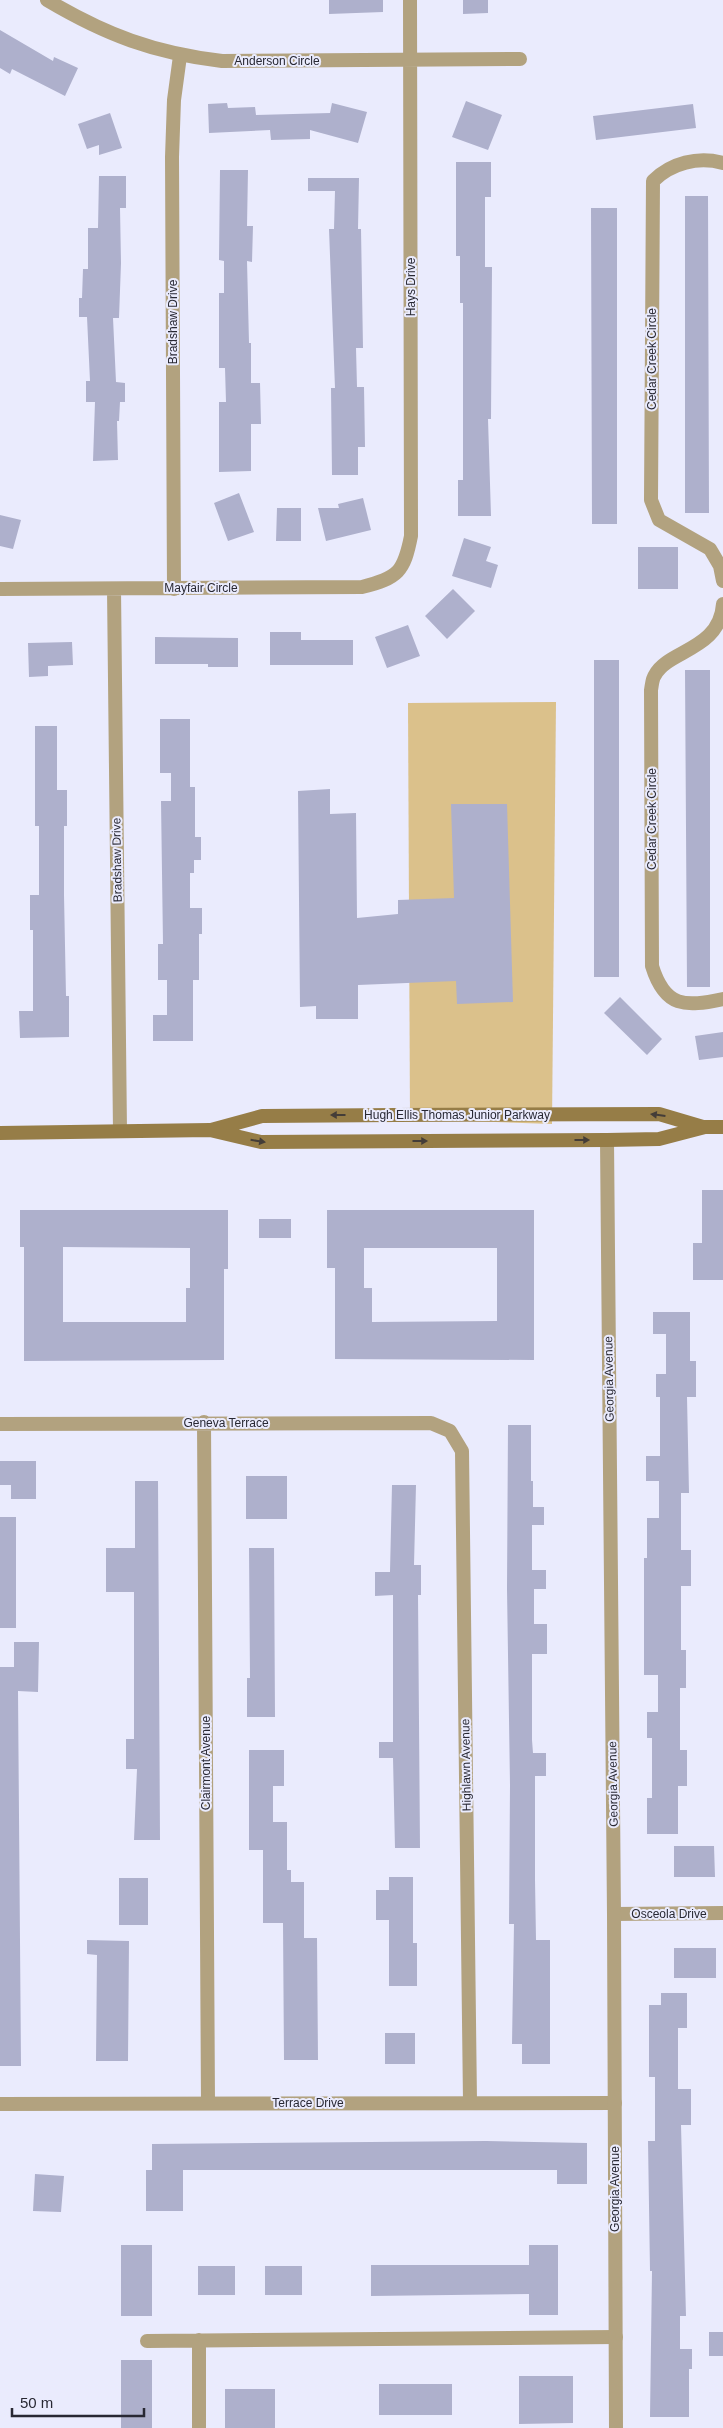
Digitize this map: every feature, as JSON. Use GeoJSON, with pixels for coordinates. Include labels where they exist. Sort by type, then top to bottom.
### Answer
{"type":"FeatureCollection","features":[{"type":"Feature","properties":{"kind":"main road","name":"Hugh Ellis Thomas Junior Parkway"},"geometry":{"type":"LineString","coordinates":[[210,1130],[262,1116],[659,1114],[705,1127]]}},
{"type":"Feature","properties":{"kind":"main road","name":"Hugh Ellis Thomas Junior Parkway"},"geometry":{"type":"LineString","coordinates":[[0,1133],[210,1130],[261,1142],[606,1140],[659,1139],[705,1127],[723,1127]]}},
{"type":"Feature","properties":{"kind":"street","name":"Anderson Circle"},"geometry":{"type":"LineString","coordinates":[[47,0],[119,37],[180,56],[222,61],[520,59]]}},
{"type":"Feature","properties":{"kind":"street","name":"Hays Drive"},"geometry":{"type":"LineString","coordinates":[[398,571],[406,560],[411,536],[410,0]]}},
{"type":"Feature","properties":{"kind":"street","name":"Bradshaw Drive"},"geometry":{"type":"LineString","coordinates":[[174,588],[172,157],[174,100],[180,56]]}},
{"type":"Feature","properties":{"kind":"street","name":"Cedar Creek Circle"},"geometry":{"type":"LineString","coordinates":[[723,163],[712,160],[684,162],[663,170],[653,181],[652,268],[652,500],[659,520],[710,549],[720,566],[723,580]]}},
{"type":"Feature","properties":{"kind":"street","name":"Mayfair Circle"},"geometry":{"type":"LineString","coordinates":[[0,589],[362,587],[380,582],[398,571]]}},
{"type":"Feature","properties":{"kind":"street","name":"Bradshaw Drive"},"geometry":{"type":"LineString","coordinates":[[114,589],[120,1131]]}},
{"type":"Feature","properties":{"kind":"street","name":"Cedar Creek Circle"},"geometry":{"type":"LineString","coordinates":[[723,604],[723,612],[713,629],[699,645],[661,666],[654,676],[651,690],[652,966],[658,984],[675,1001],[694,1005],[723,999]]}},
{"type":"Feature","properties":{"kind":"street","name":"Georgia Avenue"},"geometry":{"type":"LineString","coordinates":[[606,1140],[614,1914],[616,2428]]}},
{"type":"Feature","properties":{"kind":"street","name":"Geneva Terrace"},"geometry":{"type":"LineString","coordinates":[[0,1424],[204,1422],[431,1423],[450,1431]]}},
{"type":"Feature","properties":{"kind":"street","name":"Clairmont Avenue"},"geometry":{"type":"LineString","coordinates":[[204,1422],[208,2103]]}},
{"type":"Feature","properties":{"kind":"street","name":"Highlawn Avenue"},"geometry":{"type":"LineString","coordinates":[[450,1431],[462,1451],[470,2102]]}},
{"type":"Feature","properties":{"kind":"street","name":"Osceola Drive"},"geometry":{"type":"LineString","coordinates":[[614,1914],[723,1914]]}},
{"type":"Feature","properties":{"kind":"street","name":"Terrace Drive"},"geometry":{"type":"LineString","coordinates":[[0,2104],[615,2103]]}},
{"type":"Feature","properties":{"kind":"street"},"geometry":{"type":"LineString","coordinates":[[147,2340],[616,2337]]}},
{"type":"Feature","properties":{"kind":"street"},"geometry":{"type":"LineString","coordinates":[[199,2340],[199,2428]]}},
{"type":"Feature","properties":{"kind":"shaded area"},"geometry":{"type":"Polygon","coordinates":[[[556,702],[552,1124],[410,1119],[408,703],[556,702]]]}},
{"type":"Feature","properties":{"kind":"building"},"geometry":{"type":"Polygon","coordinates":[[[329,0],[383,0],[383,12],[329,14],[329,0]]]}},
{"type":"Feature","properties":{"kind":"building"},"geometry":{"type":"Polygon","coordinates":[[[463,0],[488,0],[488,13],[463,14],[463,0]]]}},
{"type":"Feature","properties":{"kind":"building"},"geometry":{"type":"Polygon","coordinates":[[[0,30],[53,61],[54,57],[78,68],[65,96],[12,69],[10,74],[0,68],[0,30]]]}},
{"type":"Feature","properties":{"kind":"building"},"geometry":{"type":"Polygon","coordinates":[[[466,101],[502,115],[488,150],[452,137],[466,101]]]}},
{"type":"Feature","properties":{"kind":"building"},"geometry":{"type":"Polygon","coordinates":[[[227,103],[228,108],[255,107],[256,115],[330,113],[332,103],[367,112],[358,143],[310,130],[310,139],[271,140],[270,130],[209,133],[208,104],[227,103]]]}},
{"type":"Feature","properties":{"kind":"building"},"geometry":{"type":"Polygon","coordinates":[[[693,104],[696,128],[596,140],[593,116],[693,104]]]}},
{"type":"Feature","properties":{"kind":"building"},"geometry":{"type":"Polygon","coordinates":[[[110,113],[122,148],[99,155],[99,145],[87,149],[78,124],[110,113]]]}},
{"type":"Feature","properties":{"kind":"building"},"geometry":{"type":"Polygon","coordinates":[[[456,162],[491,162],[491,197],[485,197],[485,267],[492,267],[491,419],[488,419],[491,516],[458,516],[458,480],[463,480],[463,303],[460,303],[460,256],[456,256],[456,162]]]}},
{"type":"Feature","properties":{"kind":"building"},"geometry":{"type":"Polygon","coordinates":[[[220,170],[248,170],[247,226],[253,226],[252,262],[247,261],[251,383],[260,383],[261,424],[251,424],[251,471],[219,472],[219,402],[226,402],[225,368],[219,368],[219,293],[224,293],[224,261],[219,260],[220,170]]]}},
{"type":"Feature","properties":{"kind":"building"},"geometry":{"type":"Polygon","coordinates":[[[99,176],[126,176],[126,208],[120,208],[119,318],[113,318],[116,382],[125,383],[125,402],[120,402],[119,421],[117,421],[118,460],[93,461],[95,402],[86,402],[86,381],[90,381],[87,317],[79,317],[79,298],[82,298],[83,269],[88,269],[88,228],[98,228],[99,176]]]}},
{"type":"Feature","properties":{"kind":"building"},"geometry":{"type":"Polygon","coordinates":[[[308,178],[359,178],[358,229],[361,229],[363,348],[356,348],[357,387],[364,387],[365,447],[358,447],[358,475],[332,475],[331,388],[335,388],[329,229],[334,229],[335,191],[308,191],[308,178]]]}},
{"type":"Feature","properties":{"kind":"building"},"geometry":{"type":"Polygon","coordinates":[[[685,196],[708,196],[709,513],[685,513],[685,196]]]}},
{"type":"Feature","properties":{"kind":"building"},"geometry":{"type":"Polygon","coordinates":[[[591,208],[617,208],[617,524],[592,524],[591,208]]]}},
{"type":"Feature","properties":{"kind":"building"},"geometry":{"type":"Polygon","coordinates":[[[239,493],[254,532],[228,541],[214,503],[239,493]]]}},
{"type":"Feature","properties":{"kind":"building"},"geometry":{"type":"Polygon","coordinates":[[[363,498],[371,530],[326,541],[318,508],[339,508],[338,504],[363,498]]]}},
{"type":"Feature","properties":{"kind":"building"},"geometry":{"type":"Polygon","coordinates":[[[277,508],[301,508],[301,541],[276,541],[277,508]]]}},
{"type":"Feature","properties":{"kind":"building"},"geometry":{"type":"Polygon","coordinates":[[[0,515],[21,520],[13,549],[0,546],[0,515]]]}},
{"type":"Feature","properties":{"kind":"building"},"geometry":{"type":"Polygon","coordinates":[[[464,538],[491,547],[486,561],[498,565],[491,588],[452,576],[464,538]]]}},
{"type":"Feature","properties":{"kind":"building"},"geometry":{"type":"Polygon","coordinates":[[[638,547],[678,547],[678,589],[638,589],[638,547]]]}},
{"type":"Feature","properties":{"kind":"building"},"geometry":{"type":"Polygon","coordinates":[[[453,589],[475,611],[447,639],[425,616],[453,589]]]}},
{"type":"Feature","properties":{"kind":"building"},"geometry":{"type":"Polygon","coordinates":[[[408,625],[420,656],[387,668],[375,637],[408,625]]]}},
{"type":"Feature","properties":{"kind":"building"},"geometry":{"type":"Polygon","coordinates":[[[270,632],[301,632],[301,640],[353,640],[353,665],[270,665],[270,632]]]}},
{"type":"Feature","properties":{"kind":"building"},"geometry":{"type":"Polygon","coordinates":[[[155,637],[238,638],[238,667],[208,667],[208,664],[155,664],[155,637]]]}},
{"type":"Feature","properties":{"kind":"building"},"geometry":{"type":"Polygon","coordinates":[[[72,642],[73,665],[48,666],[48,676],[29,677],[28,643],[72,642]]]}},
{"type":"Feature","properties":{"kind":"building"},"geometry":{"type":"Polygon","coordinates":[[[594,660],[619,660],[619,977],[594,977],[594,660]]]}},
{"type":"Feature","properties":{"kind":"building"},"geometry":{"type":"Polygon","coordinates":[[[685,670],[710,670],[710,987],[687,987],[685,670]]]}},
{"type":"Feature","properties":{"kind":"building"},"geometry":{"type":"Polygon","coordinates":[[[160,719],[190,719],[190,787],[195,787],[195,837],[201,837],[201,860],[194,860],[194,873],[190,873],[190,908],[202,908],[202,934],[199,934],[199,980],[193,980],[193,1041],[153,1041],[153,1015],[167,1015],[167,980],[158,980],[158,944],[163,944],[161,801],[171,801],[171,773],[160,773],[160,719]]]}},
{"type":"Feature","properties":{"kind":"building"},"geometry":{"type":"Polygon","coordinates":[[[35,726],[57,726],[57,790],[67,790],[67,826],[64,826],[64,895],[66,996],[69,996],[69,1037],[20,1038],[19,1011],[33,1011],[33,930],[30,930],[30,895],[39,895],[39,826],[35,826],[35,726]]]}},
{"type":"Feature","properties":{"kind":"building"},"geometry":{"type":"Polygon","coordinates":[[[330,789],[330,814],[356,813],[357,918],[398,914],[398,900],[454,898],[451,804],[507,804],[513,1002],[457,1004],[456,981],[358,985],[358,1019],[316,1019],[316,1006],[300,1007],[298,791],[330,789]]]}},
{"type":"Feature","properties":{"kind":"building"},"geometry":{"type":"Polygon","coordinates":[[[620,997],[662,1039],[647,1055],[604,1013],[620,997]]]}},
{"type":"Feature","properties":{"kind":"building"},"geometry":{"type":"Polygon","coordinates":[[[723,1032],[723,1057],[699,1060],[695,1036],[723,1032]]]}},
{"type":"Feature","properties":{"kind":"building"},"geometry":{"type":"Polygon","coordinates":[[[702,1190],[723,1190],[723,1280],[693,1280],[693,1243],[702,1243],[702,1190]]]}},
{"type":"Feature","properties":{"kind":"building"},"geometry":{"type":"Polygon","coordinates":[[[20,1210],[228,1210],[228,1269],[224,1269],[224,1360],[24,1361],[24,1247],[20,1247],[20,1210]],[[63,1247],[63,1322],[186,1322],[186,1288],[190,1288],[190,1248],[63,1247]]]}},
{"type":"Feature","properties":{"kind":"building"},"geometry":{"type":"Polygon","coordinates":[[[327,1210],[534,1210],[534,1360],[335,1359],[335,1268],[327,1268],[327,1210]],[[364,1248],[364,1288],[372,1288],[372,1322],[497,1321],[497,1248],[364,1248]]]}},
{"type":"Feature","properties":{"kind":"building"},"geometry":{"type":"Polygon","coordinates":[[[259,1219],[291,1219],[291,1238],[259,1238],[259,1219]]]}},
{"type":"Feature","properties":{"kind":"building"},"geometry":{"type":"Polygon","coordinates":[[[653,1312],[690,1312],[690,1361],[696,1361],[696,1397],[687,1397],[689,1493],[681,1493],[681,1550],[691,1550],[691,1586],[681,1586],[681,1650],[686,1650],[686,1688],[680,1688],[680,1750],[687,1750],[687,1786],[678,1786],[678,1834],[647,1834],[647,1798],[652,1798],[652,1738],[647,1738],[647,1712],[658,1712],[658,1675],[644,1675],[644,1558],[647,1558],[647,1518],[659,1518],[659,1481],[646,1481],[646,1456],[660,1456],[660,1397],[656,1397],[656,1374],[666,1374],[666,1334],[653,1334],[653,1312]]]}},
{"type":"Feature","properties":{"kind":"building"},"geometry":{"type":"Polygon","coordinates":[[[508,1425],[531,1425],[533,1507],[544,1507],[544,1525],[532,1525],[532,1570],[546,1570],[546,1589],[534,1589],[534,1624],[547,1624],[547,1654],[532,1654],[532,1740],[533,1753],[546,1753],[546,1776],[535,1776],[535,1880],[536,1940],[550,1940],[550,2064],[522,2064],[522,2044],[512,2044],[514,1924],[509,1924],[508,1425]]]}},
{"type":"Feature","properties":{"kind":"building"},"geometry":{"type":"Polygon","coordinates":[[[0,1461],[36,1461],[36,1499],[11,1499],[11,1485],[0,1485],[0,1461]]]}},
{"type":"Feature","properties":{"kind":"building"},"geometry":{"type":"Polygon","coordinates":[[[246,1476],[287,1476],[287,1519],[246,1519],[246,1476]]]}},
{"type":"Feature","properties":{"kind":"building"},"geometry":{"type":"Polygon","coordinates":[[[135,1481],[158,1481],[160,1840],[134,1840],[137,1769],[126,1769],[126,1739],[134,1739],[134,1592],[106,1592],[106,1548],[135,1548],[135,1481]]]}},
{"type":"Feature","properties":{"kind":"building"},"geometry":{"type":"Polygon","coordinates":[[[392,1485],[416,1485],[414,1565],[421,1565],[421,1595],[418,1595],[420,1848],[395,1848],[393,1758],[379,1758],[379,1742],[393,1742],[393,1595],[375,1596],[375,1572],[390,1572],[392,1485]]]}},
{"type":"Feature","properties":{"kind":"building"},"geometry":{"type":"Polygon","coordinates":[[[0,1517],[16,1517],[16,1628],[0,1628],[0,1517]]]}},
{"type":"Feature","properties":{"kind":"building"},"geometry":{"type":"Polygon","coordinates":[[[249,1548],[274,1548],[275,1717],[247,1717],[247,1678],[250,1678],[249,1548]]]}},
{"type":"Feature","properties":{"kind":"building"},"geometry":{"type":"Polygon","coordinates":[[[14,1642],[39,1642],[38,1692],[18,1691],[21,2066],[0,2066],[0,1667],[14,1667],[14,1642]]]}},
{"type":"Feature","properties":{"kind":"building"},"geometry":{"type":"Polygon","coordinates":[[[249,1750],[284,1750],[284,1786],[273,1786],[273,1822],[287,1822],[287,1870],[291,1870],[291,1882],[304,1882],[304,1938],[317,1938],[318,2060],[284,2060],[283,1923],[263,1923],[263,1850],[249,1850],[249,1750]]]}},
{"type":"Feature","properties":{"kind":"building"},"geometry":{"type":"Polygon","coordinates":[[[674,1846],[714,1846],[715,1877],[674,1877],[674,1846]]]}},
{"type":"Feature","properties":{"kind":"building"},"geometry":{"type":"Polygon","coordinates":[[[389,1877],[413,1877],[413,1943],[417,1943],[417,1986],[389,1986],[389,1920],[376,1920],[376,1890],[389,1890],[389,1877]]]}},
{"type":"Feature","properties":{"kind":"building"},"geometry":{"type":"Polygon","coordinates":[[[119,1878],[148,1878],[148,1925],[119,1925],[119,1878]]]}},
{"type":"Feature","properties":{"kind":"building"},"geometry":{"type":"Polygon","coordinates":[[[87,1940],[129,1941],[128,2061],[96,2061],[97,1955],[87,1954],[87,1940]]]}},
{"type":"Feature","properties":{"kind":"building"},"geometry":{"type":"Polygon","coordinates":[[[674,1948],[716,1948],[716,1978],[674,1978],[674,1948]]]}},
{"type":"Feature","properties":{"kind":"building"},"geometry":{"type":"Polygon","coordinates":[[[661,1993],[687,1993],[687,2028],[678,2028],[678,2089],[691,2089],[691,2125],[681,2125],[686,2316],[680,2316],[680,2349],[692,2349],[692,2369],[689,2369],[689,2417],[650,2417],[652,2271],[650,2271],[648,2141],[655,2141],[655,2077],[649,2077],[649,2005],[661,2005],[661,1993]]]}},
{"type":"Feature","properties":{"kind":"building"},"geometry":{"type":"Polygon","coordinates":[[[385,2033],[415,2033],[415,2064],[385,2064],[385,2033]]]}},
{"type":"Feature","properties":{"kind":"building"},"geometry":{"type":"Polygon","coordinates":[[[486,2141],[587,2143],[587,2184],[557,2184],[557,2170],[183,2170],[183,2211],[146,2211],[146,2170],[152,2170],[152,2144],[486,2141]]]}},
{"type":"Feature","properties":{"kind":"building"},"geometry":{"type":"Polygon","coordinates":[[[35,2174],[64,2176],[61,2212],[33,2211],[35,2174]]]}},
{"type":"Feature","properties":{"kind":"building"},"geometry":{"type":"Polygon","coordinates":[[[121,2245],[152,2245],[152,2316],[121,2316],[121,2245]]]}},
{"type":"Feature","properties":{"kind":"building"},"geometry":{"type":"Polygon","coordinates":[[[529,2245],[558,2245],[558,2315],[529,2315],[529,2294],[371,2296],[371,2265],[529,2265],[529,2245]]]}},
{"type":"Feature","properties":{"kind":"building"},"geometry":{"type":"Polygon","coordinates":[[[198,2266],[235,2266],[235,2295],[198,2295],[198,2266]]]}},
{"type":"Feature","properties":{"kind":"building"},"geometry":{"type":"Polygon","coordinates":[[[265,2266],[302,2266],[302,2295],[265,2295],[265,2266]]]}},
{"type":"Feature","properties":{"kind":"building"},"geometry":{"type":"Polygon","coordinates":[[[709,2332],[723,2332],[723,2356],[709,2356],[709,2332]]]}},
{"type":"Feature","properties":{"kind":"building"},"geometry":{"type":"Polygon","coordinates":[[[121,2360],[152,2360],[152,2428],[121,2428],[121,2360]]]}},
{"type":"Feature","properties":{"kind":"building"},"geometry":{"type":"Polygon","coordinates":[[[519,2376],[573,2376],[573,2423],[519,2424],[519,2376]]]}},
{"type":"Feature","properties":{"kind":"building"},"geometry":{"type":"Polygon","coordinates":[[[379,2384],[452,2384],[452,2415],[379,2415],[379,2384]]]}},
{"type":"Feature","properties":{"kind":"building"},"geometry":{"type":"Polygon","coordinates":[[[225,2389],[275,2389],[275,2428],[225,2428],[225,2389]]]}}]}
